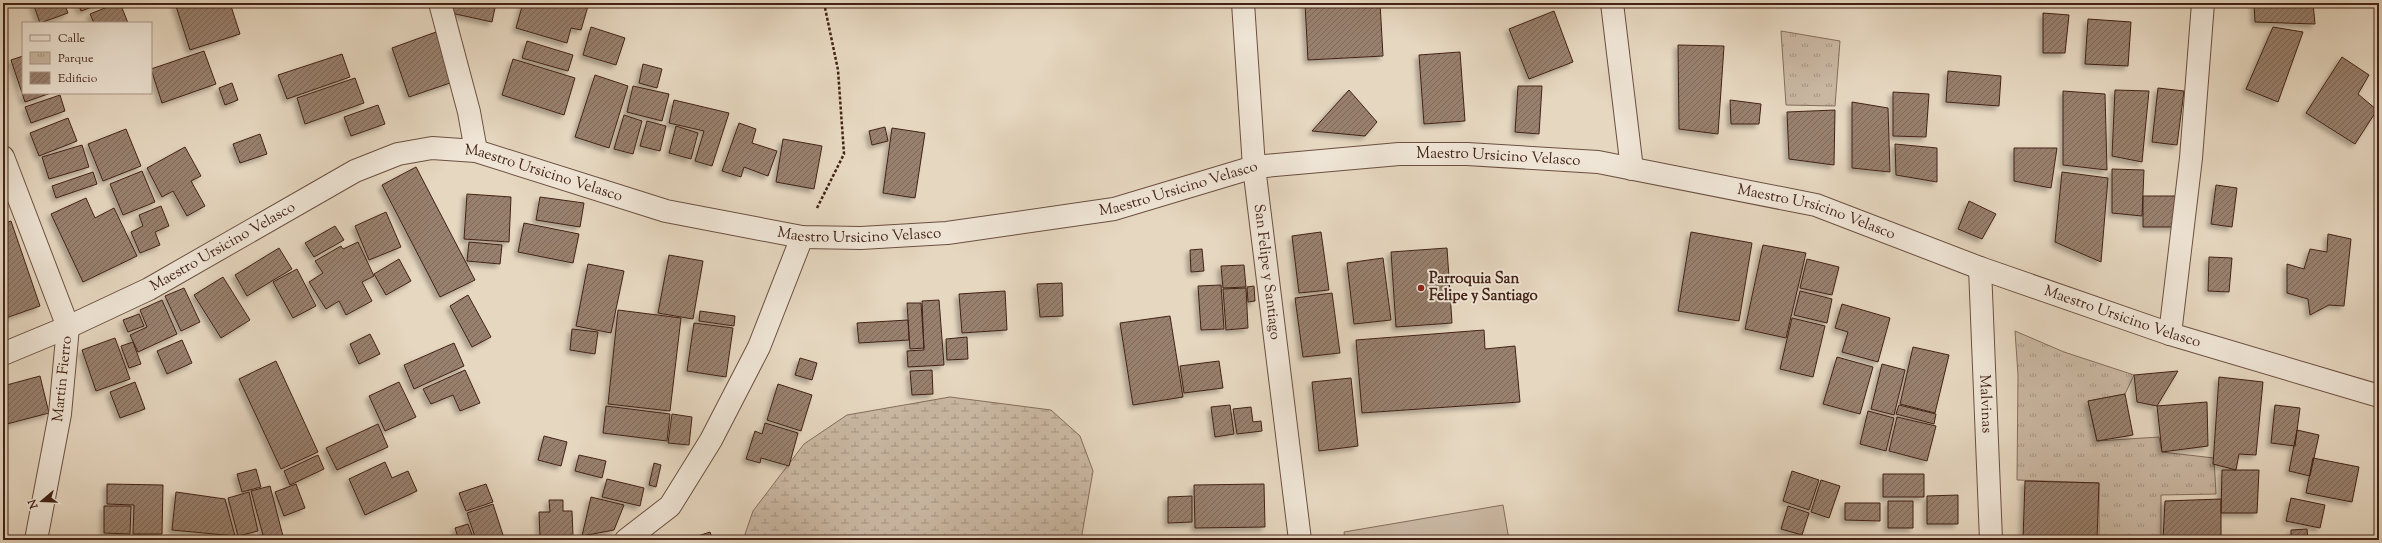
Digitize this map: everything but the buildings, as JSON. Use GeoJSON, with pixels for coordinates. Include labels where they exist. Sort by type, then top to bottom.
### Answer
{"type":"FeatureCollection","features":[{"type":"Feature","properties":{"kind":"street"},"geometry":{"type":"LineString","coordinates":[[440,3],[469,112],[476,151]]}},
{"type":"Feature","properties":{"kind":"street","name":"San Felipe y Santiago"},"geometry":{"type":"LineString","coordinates":[[1243,3],[1254,167],[1300,540]]}},
{"type":"Feature","properties":{"kind":"street"},"geometry":{"type":"LineString","coordinates":[[1612,3],[1632,169]]}},
{"type":"Feature","properties":{"kind":"street"},"geometry":{"type":"LineString","coordinates":[[2170,334],[2191,158],[2203,3]]}},
{"type":"Feature","properties":{"kind":"street","name":"Maestro Ursicino Velasco"},"geometry":{"type":"LineString","coordinates":[[3,354],[68,327],[149,289],[355,171],[398,154],[432,148],[476,151],[666,211],[802,237],[861,238],[947,233],[1032,222],[1114,209],[1254,167],[1399,154],[1467,154],[1598,162],[1816,205],[1980,268],[2170,334],[2379,396]]}},
{"type":"Feature","properties":{"kind":"street","name":"Martin Fierro"},"geometry":{"type":"LineString","coordinates":[[3,157],[68,327],[60,414],[36,540]]}},
{"type":"Feature","properties":{"kind":"street"},"geometry":{"type":"LineString","coordinates":[[626,540],[670,506],[711,440],[759,347],[802,237]]}},
{"type":"Feature","properties":{"kind":"street","name":"Malvinas"},"geometry":{"type":"LineString","coordinates":[[1980,268],[1991,540]]}},
{"type":"Feature","properties":{"kind":"path"},"geometry":{"type":"LineString","coordinates":[[802,237],[844,154],[838,70],[824,3]]}},
{"type":"Feature","properties":{"kind":"green space"},"geometry":{"type":"Polygon","coordinates":[[[1781,31],[1840,41],[1835,106],[1786,105],[1781,31]]]}},
{"type":"Feature","properties":{"kind":"green space"},"geometry":{"type":"Polygon","coordinates":[[[2015,331],[2064,352],[2134,375],[2125,394],[2088,401],[2097,441],[2159,437],[2162,452],[2214,458],[2216,494],[2161,495],[2161,540],[2099,540],[2099,483],[2017,480],[2018,375],[2015,331]]]}},
{"type":"Feature","properties":{"kind":"green space"},"geometry":{"type":"Polygon","coordinates":[[[950,397],[1051,410],[1080,436],[1093,471],[1081,540],[743,540],[753,511],[804,444],[847,415],[950,397]]]}},
{"type":"Feature","properties":{"kind":"green space"},"geometry":{"type":"Polygon","coordinates":[[[1503,505],[1509,540],[1345,540],[1344,532],[1503,505]]]}},
{"type":"Feature","properties":{"kind":"place","name":"Parroquia San Felipe y Santiago"},"geometry":{"type":"Point","coordinates":[1421,288]}}]}
